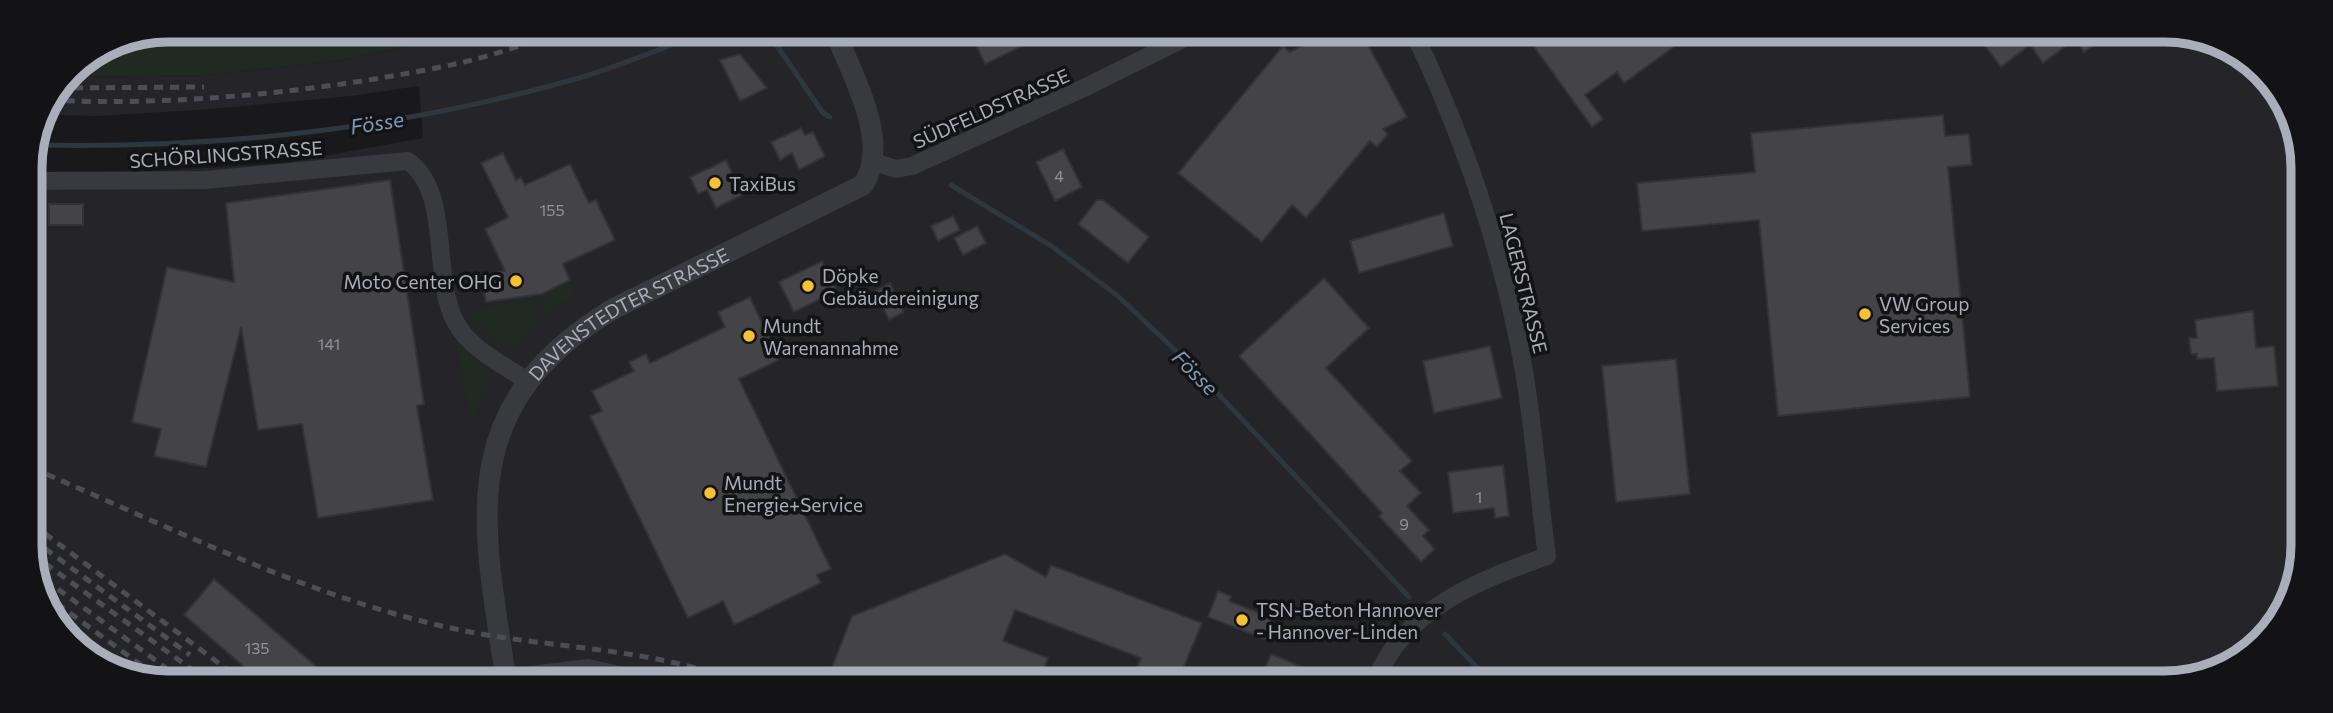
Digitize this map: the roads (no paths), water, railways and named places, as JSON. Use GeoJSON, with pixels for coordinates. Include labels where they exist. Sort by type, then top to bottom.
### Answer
{"type":"FeatureCollection","features":[{"type":"Feature","properties":{"kind":"street"},"geometry":{"type":"LineString","coordinates":[[839,42],[872,130],[874,162]]}},
{"type":"Feature","properties":{"kind":"street","name":"SÜDFELDSTRASSE"},"geometry":{"type":"LineString","coordinates":[[874,162],[896,169],[912,166],[1100,81],[1177,42]]}},
{"type":"Feature","properties":{"kind":"street","name":"LAGERSTRASSE"},"geometry":{"type":"LineString","coordinates":[[1380,671],[1395,644],[1436,605],[1490,577],[1547,556],[1524,372],[1500,265],[1452,119],[1418,42]]}},
{"type":"Feature","properties":{"kind":"street","name":"SCHÖRLINGSTRASSE"},"geometry":{"type":"LineString","coordinates":[[42,181],[205,180],[408,161],[423,172],[431,193],[448,302],[456,322],[481,350],[529,382]]}},
{"type":"Feature","properties":{"kind":"street","name":"DAVENSTEDTER STRASSE"},"geometry":{"type":"LineString","coordinates":[[505,671],[486,548],[485,506],[490,466],[505,422],[529,382],[555,350],[582,328],[612,309],[851,194],[863,185],[874,162]]}},
{"type":"Feature","properties":{"kind":"street"},"geometry":{"type":"LineString","coordinates":[[566,671],[588,668],[601,671]]}},
{"type":"Feature","properties":{"kind":"waterway","name":"Fösse"},"geometry":{"type":"LineString","coordinates":[[44,145],[240,139],[377,123],[512,96],[579,78],[679,42]]}},
{"type":"Feature","properties":{"kind":"waterway","name":"Fösse"},"geometry":{"type":"LineString","coordinates":[[775,42],[823,113],[830,117]]}},
{"type":"Feature","properties":{"kind":"waterway","name":"Fösse"},"geometry":{"type":"LineString","coordinates":[[951,185],[1050,245],[1118,296],[1193,367],[1409,597]]}},
{"type":"Feature","properties":{"kind":"waterway","name":"Fösse"},"geometry":{"type":"LineString","coordinates":[[1445,634],[1480,671]]}},
{"type":"Feature","properties":{"kind":"railway"},"geometry":{"type":"LineString","coordinates":[[62,100],[150,101],[309,88],[460,63],[532,42]]}},
{"type":"Feature","properties":{"kind":"railway"},"geometry":{"type":"LineString","coordinates":[[71,88],[204,87]]}},
{"type":"Feature","properties":{"kind":"railway"},"geometry":{"type":"LineString","coordinates":[[42,472],[285,577],[389,612],[478,633],[662,660],[705,671]]}},
{"type":"Feature","properties":{"kind":"railway"},"geometry":{"type":"LineString","coordinates":[[42,531],[229,671]]}},
{"type":"Feature","properties":{"kind":"railway"},"geometry":{"type":"LineString","coordinates":[[42,546],[190,655]]}},
{"type":"Feature","properties":{"kind":"railway"},"geometry":{"type":"LineString","coordinates":[[43,562],[194,671]]}},
{"type":"Feature","properties":{"kind":"railway"},"geometry":{"type":"LineString","coordinates":[[48,581],[170,671]]}},
{"type":"Feature","properties":{"kind":"railway"},"geometry":{"type":"LineString","coordinates":[[56,603],[147,669]]}},
{"type":"Feature","properties":{"kind":"railway"},"geometry":{"type":"LineString","coordinates":[[86,640],[102,652]]}},
{"type":"Feature","properties":{"kind":"place","name":"TaxiBus"},"geometry":{"type":"Point","coordinates":[715,183]}},
{"type":"Feature","properties":{"kind":"place","name":"Moto Center OHG"},"geometry":{"type":"Point","coordinates":[516,281]}},
{"type":"Feature","properties":{"kind":"place","name":"Döpke Gebäudereinigung"},"geometry":{"type":"Point","coordinates":[808,286]}},
{"type":"Feature","properties":{"kind":"place","name":"VW Group Services"},"geometry":{"type":"Point","coordinates":[1865,314]}},
{"type":"Feature","properties":{"kind":"place","name":"Mundt Warenannahme"},"geometry":{"type":"Point","coordinates":[749,336]}},
{"type":"Feature","properties":{"kind":"place","name":"Mundt Energie+Service"},"geometry":{"type":"Point","coordinates":[710,493]}},
{"type":"Feature","properties":{"kind":"place","name":"TSN-Beton Hannover - Hannover-Linden"},"geometry":{"type":"Point","coordinates":[1242,620]}}]}
